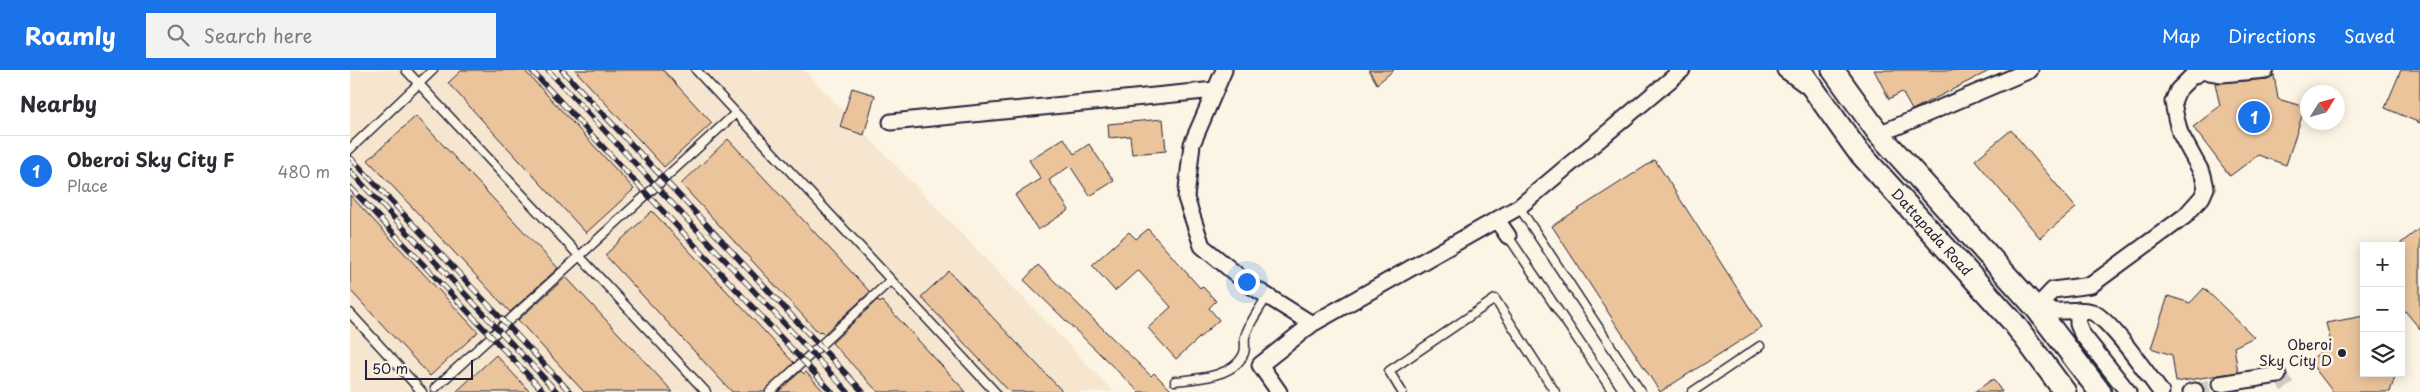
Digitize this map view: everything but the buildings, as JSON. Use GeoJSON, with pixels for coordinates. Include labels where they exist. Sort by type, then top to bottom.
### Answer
{"type":"FeatureCollection","features":[{"type":"Feature","properties":{"kind":"main road","name":"Dattapada Road"},"geometry":{"type":"LineString","coordinates":[[1800,70],[1857,150],[2013,322],[2065,392]]}},
{"type":"Feature","properties":{"kind":"main road"},"geometry":{"type":"LineString","coordinates":[[1833,70],[1879,134],[2040,305],[2100,392]]}},
{"type":"Feature","properties":{"kind":"street"},"geometry":{"type":"LineString","coordinates":[[1224,70],[1192,144],[1186,198],[1202,246],[1248,284],[1312,324]]}},
{"type":"Feature","properties":{"kind":"street"},"geometry":{"type":"LineString","coordinates":[[1279,392],[1260,365],[1312,324],[1519,207],[1682,70]]}},
{"type":"Feature","properties":{"kind":"street"},"geometry":{"type":"LineString","coordinates":[[1786,70],[1817,93]]}},
{"type":"Feature","properties":{"kind":"street"},"geometry":{"type":"LineString","coordinates":[[1879,134],[2030,70]]}},
{"type":"Feature","properties":{"kind":"street"},"geometry":{"type":"LineString","coordinates":[[2161,392],[2102,319],[2090,312],[2078,310],[2053,312],[2040,305],[2053,290],[2091,285],[2196,207],[2206,188],[2203,175],[2180,133],[2173,102],[2178,90],[2191,77],[2203,71],[2222,74],[2266,70]]}},
{"type":"Feature","properties":{"kind":"street"},"geometry":{"type":"LineString","coordinates":[[891,122],[1215,90]]}},
{"type":"Feature","properties":{"kind":"street"},"geometry":{"type":"LineString","coordinates":[[1497,220],[1508,236]]}},
{"type":"Feature","properties":{"kind":"street"},"geometry":{"type":"LineString","coordinates":[[2078,310],[2078,324],[2082,334],[2128,392]]}},
{"type":"Feature","properties":{"kind":"street"},"geometry":{"type":"LineString","coordinates":[[2220,384],[2278,374]]}},
{"type":"Feature","properties":{"kind":"lane"},"geometry":{"type":"LineString","coordinates":[[406,70],[706,392]]}},
{"type":"Feature","properties":{"kind":"lane"},"geometry":{"type":"LineString","coordinates":[[350,150],[433,70]]}},
{"type":"Feature","properties":{"kind":"lane"},"geometry":{"type":"LineString","coordinates":[[696,70],[995,392]]}},
{"type":"Feature","properties":{"kind":"lane"},"geometry":{"type":"LineString","coordinates":[[435,388],[736,113]]}},
{"type":"Feature","properties":{"kind":"lane"},"geometry":{"type":"LineString","coordinates":[[1519,207],[1641,392]]}},
{"type":"Feature","properties":{"kind":"lane"},"geometry":{"type":"LineString","coordinates":[[1508,236],[1613,392]]}},
{"type":"Feature","properties":{"kind":"lane"},"geometry":{"type":"LineString","coordinates":[[770,392],[891,280]]}},
{"type":"Feature","properties":{"kind":"lane"},"geometry":{"type":"LineString","coordinates":[[1175,381],[1210,376],[1225,370],[1237,362],[1244,353],[1245,337],[1267,296]]}},
{"type":"Feature","properties":{"kind":"lane"},"geometry":{"type":"LineString","coordinates":[[1402,392],[1388,371],[1495,299],[1555,392]]}},
{"type":"Feature","properties":{"kind":"lane"},"geometry":{"type":"LineString","coordinates":[[350,314],[422,392]]}},
{"type":"Feature","properties":{"kind":"lane"},"geometry":{"type":"LineString","coordinates":[[1692,392],[1760,346]]}},
{"type":"Feature","properties":{"kind":"shaded area"},"geometry":{"type":"Polygon","coordinates":[[[350,70],[804,70],[1114,392],[350,392],[350,70]]]}},
{"type":"Feature","properties":{"kind":"tunnel"},"geometry":{"type":"LineString","coordinates":[[2278,375],[2292,392]]}},
{"type":"Feature","properties":{"kind":"tunnel"},"geometry":{"type":"LineString","coordinates":[[2195,391],[2220,384]]}},
{"type":"Feature","properties":{"kind":"railway"},"geometry":{"type":"LineString","coordinates":[[531,70],[832,392]]}},
{"type":"Feature","properties":{"kind":"railway"},"geometry":{"type":"LineString","coordinates":[[548,70],[848,392]]}},
{"type":"Feature","properties":{"kind":"railway"},"geometry":{"type":"LineString","coordinates":[[562,70],[863,392]]}},
{"type":"Feature","properties":{"kind":"railway"},"geometry":{"type":"LineString","coordinates":[[350,157],[570,392]]}},
{"type":"Feature","properties":{"kind":"railway"},"geometry":{"type":"LineString","coordinates":[[350,171],[557,392]]}},
{"type":"Feature","properties":{"kind":"railway"},"geometry":{"type":"LineString","coordinates":[[350,187],[544,392]]}},
{"type":"Feature","properties":{"kind":"place","name":"Oberoi Sky City F"},"geometry":{"type":"Point","coordinates":[2254,117]}},
{"type":"Feature","properties":{"kind":"place","name":"Oberoi Sky City D"},"geometry":{"type":"Point","coordinates":[2342,353]}}]}
